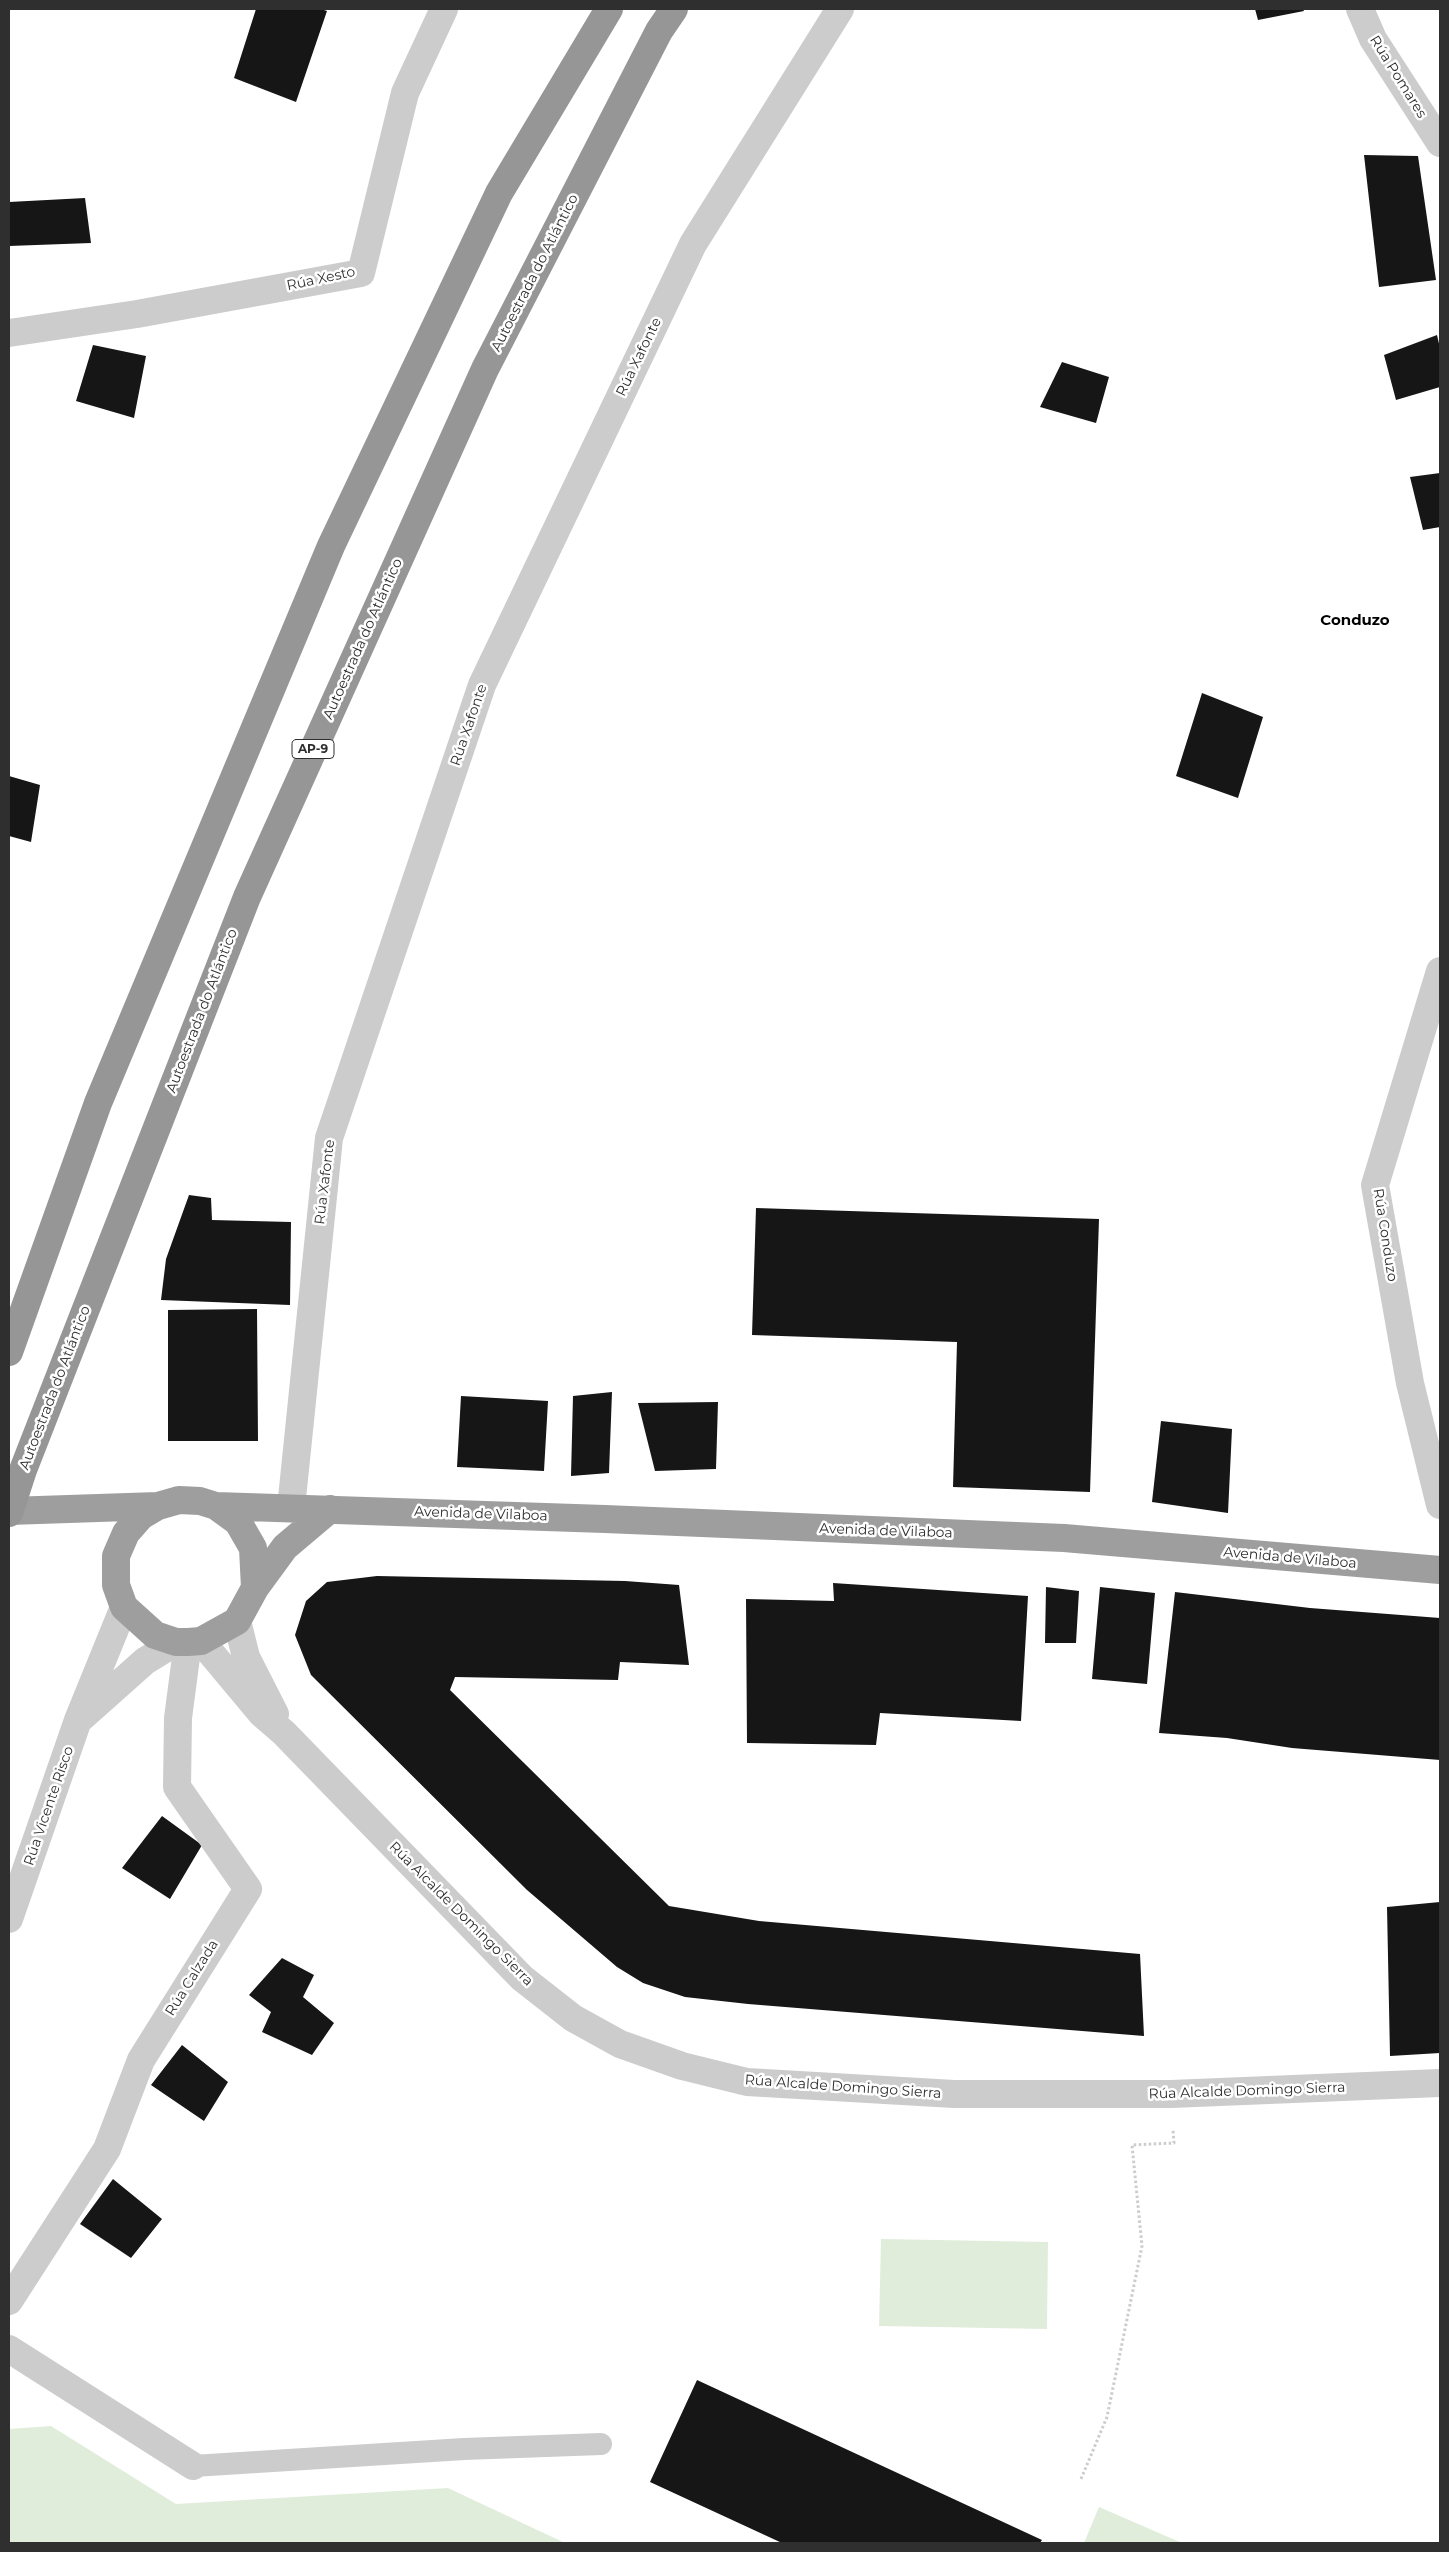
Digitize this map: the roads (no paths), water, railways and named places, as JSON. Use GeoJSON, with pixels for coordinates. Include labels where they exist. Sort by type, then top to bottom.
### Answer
{"type":"FeatureCollection","features":[{"type":"Feature","properties":{"kind":"highway"},"geometry":{"type":"LineString","coordinates":[[9,1352],[98,1103],[331,546],[499,193],[610,9]]}},
{"type":"Feature","properties":{"kind":"highway","name":"Autoestrada do Atlántico"},"geometry":{"type":"LineString","coordinates":[[9,1512],[23,1470],[247,897],[485,369],[659,31],[674,9]]}},
{"type":"Feature","properties":{"kind":"highway","name":"Avenida de Vilaboa"},"geometry":{"type":"LineString","coordinates":[[9,1512],[158,1506],[179,1500],[200,1501],[216,1506],[1064,1538],[1440,1570]]}},
{"type":"Feature","properties":{"kind":"highway","name":"Avenida de Vilaboa"},"geometry":{"type":"LineString","coordinates":[[158,1506],[141,1516],[126,1533],[116,1556],[116,1585],[124,1607],[155,1635],[188,1642]]}},
{"type":"Feature","properties":{"kind":"highway","name":"Avenida de Vilaboa"},"geometry":{"type":"LineString","coordinates":[[216,1506],[238,1522],[253,1548],[255,1588]]}},
{"type":"Feature","properties":{"kind":"highway"},"geometry":{"type":"LineString","coordinates":[[188,1642],[237,1621],[255,1588],[285,1546],[330,1509]]}},
{"type":"Feature","properties":{"kind":"highway","name":"Avenida de Vilaboa"},"geometry":{"type":"LineString","coordinates":[[65,1510],[126,1533]]}},
{"type":"Feature","properties":{"kind":"street","name":"Rúa Xesto"},"geometry":{"type":"LineString","coordinates":[[9,333],[137,314],[361,273],[405,93],[444,9]]}},
{"type":"Feature","properties":{"kind":"street","name":"Rúa Xafonte"},"geometry":{"type":"LineString","coordinates":[[291,1508],[329,1138],[482,685],[693,244],[840,9]]}},
{"type":"Feature","properties":{"kind":"street","name":"Rúa Pomares"},"geometry":{"type":"LineString","coordinates":[[1360,9],[1373,39],[1440,143]]}},
{"type":"Feature","properties":{"kind":"street","name":"Rúa Conduzo"},"geometry":{"type":"LineString","coordinates":[[1440,971],[1375,1185],[1410,1383],[1440,1505]]}},
{"type":"Feature","properties":{"kind":"street","name":"Rúa Vicente Risco"},"geometry":{"type":"LineString","coordinates":[[9,1919],[78,1720],[124,1607]]}},
{"type":"Feature","properties":{"kind":"street","name":"Rúa Alcalde Domingo Sierra"},"geometry":{"type":"LineString","coordinates":[[237,1621],[246,1657],[284,1733]]}},
{"type":"Feature","properties":{"kind":"street","name":"Rúa Vicente Risco"},"geometry":{"type":"LineString","coordinates":[[78,1720],[145,1661],[188,1642]]}},
{"type":"Feature","properties":{"kind":"street","name":"Rúa Alcalde Domingo Sierra"},"geometry":{"type":"LineString","coordinates":[[188,1642],[284,1733],[522,1978],[573,2018],[620,2044],[682,2066],[747,2082],[954,2094],[1171,2094],[1440,2083]]}},
{"type":"Feature","properties":{"kind":"street","name":"Rúa Calzada"},"geometry":{"type":"LineString","coordinates":[[9,2302],[107,2148],[141,2060],[248,1889],[177,1787],[178,1718],[188,1642]]}},
{"type":"Feature","properties":{"kind":"street"},"geometry":{"type":"LineString","coordinates":[[9,2349],[193,2466]]}},
{"type":"Feature","properties":{"kind":"lane"},"geometry":{"type":"LineString","coordinates":[[193,2466],[464,2449],[601,2444]]}},
{"type":"Feature","properties":{"kind":"district","name":"Conduzo"},"geometry":{"type":"Point","coordinates":[1355,621]}}]}
